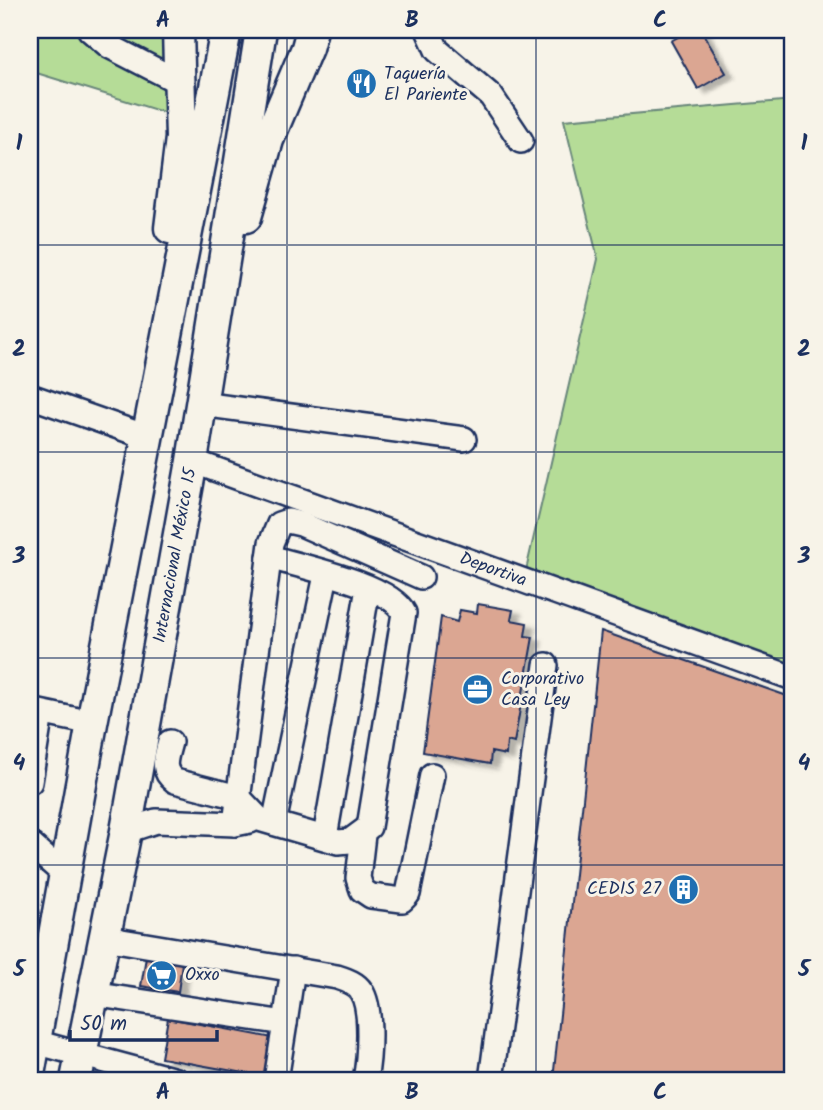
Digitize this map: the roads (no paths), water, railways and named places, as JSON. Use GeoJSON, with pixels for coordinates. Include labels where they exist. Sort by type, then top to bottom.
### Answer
{"type":"FeatureCollection","features":[{"type":"Feature","properties":{"kind":"main road"},"geometry":{"type":"LineString","coordinates":[[162,359],[161,321],[181,138],[178,30]]}},
{"type":"Feature","properties":{"kind":"main road"},"geometry":{"type":"LineString","coordinates":[[32,1056],[92,723],[226,30]]}},
{"type":"Feature","properties":{"kind":"main road","name":"Internacional México 15"},"geometry":{"type":"LineString","coordinates":[[78,1067],[126,831],[192,461],[261,30]]}},
{"type":"Feature","properties":{"kind":"main road"},"geometry":{"type":"LineString","coordinates":[[223,265],[245,221],[268,140],[314,36]]}},
{"type":"Feature","properties":{"kind":"street"},"geometry":{"type":"LineString","coordinates":[[90,30],[109,46],[181,83]]}},
{"type":"Feature","properties":{"kind":"street"},"geometry":{"type":"LineString","coordinates":[[428,30],[437,50],[491,96],[521,141]]}},
{"type":"Feature","properties":{"kind":"street"},"geometry":{"type":"LineString","coordinates":[[30,396],[147,437]]}},
{"type":"Feature","properties":{"kind":"street"},"geometry":{"type":"LineString","coordinates":[[201,404],[464,439]]}},
{"type":"Feature","properties":{"kind":"street","name":"Deportiva"},"geometry":{"type":"LineString","coordinates":[[192,461],[793,678]]}},
{"type":"Feature","properties":{"kind":"street"},"geometry":{"type":"LineString","coordinates":[[235,824],[269,557],[279,524],[288,521],[421,577]]}},
{"type":"Feature","properties":{"kind":"street"},"geometry":{"type":"LineString","coordinates":[[269,557],[384,593],[401,606],[404,613],[374,801],[369,827],[363,835],[358,877],[362,890],[371,895],[402,900],[408,894],[432,775]]}},
{"type":"Feature","properties":{"kind":"street"},"geometry":{"type":"LineString","coordinates":[[267,821],[326,575]]}},
{"type":"Feature","properties":{"kind":"street"},"geometry":{"type":"LineString","coordinates":[[325,838],[368,588]]}},
{"type":"Feature","properties":{"kind":"street"},"geometry":{"type":"LineString","coordinates":[[491,1080],[546,665]]}},
{"type":"Feature","properties":{"kind":"street"},"geometry":{"type":"LineString","coordinates":[[30,782],[35,712],[92,723]]}},
{"type":"Feature","properties":{"kind":"street"},"geometry":{"type":"LineString","coordinates":[[170,742],[164,766],[167,775],[175,780],[238,797],[267,821]]}},
{"type":"Feature","properties":{"kind":"street"},"geometry":{"type":"LineString","coordinates":[[126,831],[156,821],[235,824],[267,821],[338,842],[363,835]]}},
{"type":"Feature","properties":{"kind":"street"},"geometry":{"type":"LineString","coordinates":[[30,844],[64,874]]}},
{"type":"Feature","properties":{"kind":"street"},"geometry":{"type":"LineString","coordinates":[[104,938],[337,976],[360,988],[368,1003],[365,1080]]}},
{"type":"Feature","properties":{"kind":"street"},"geometry":{"type":"LineString","coordinates":[[276,1080],[293,969]]}},
{"type":"Feature","properties":{"kind":"street"},"geometry":{"type":"LineString","coordinates":[[92,994],[285,1023]]}},
{"type":"Feature","properties":{"kind":"street"},"geometry":{"type":"LineString","coordinates":[[32,1056],[78,1067],[176,1080]]}},
{"type":"Feature","properties":{"kind":"place","name":"Taquería El Pariente"},"geometry":{"type":"Point","coordinates":[361,84]}},
{"type":"Feature","properties":{"kind":"place","name":"Corporativo Casa Ley"},"geometry":{"type":"Point","coordinates":[478,689]}},
{"type":"Feature","properties":{"kind":"place","name":"CEDIS 27"},"geometry":{"type":"Point","coordinates":[684,889]}},
{"type":"Feature","properties":{"kind":"place","name":"Oxxo"},"geometry":{"type":"Point","coordinates":[162,975]}}]}
